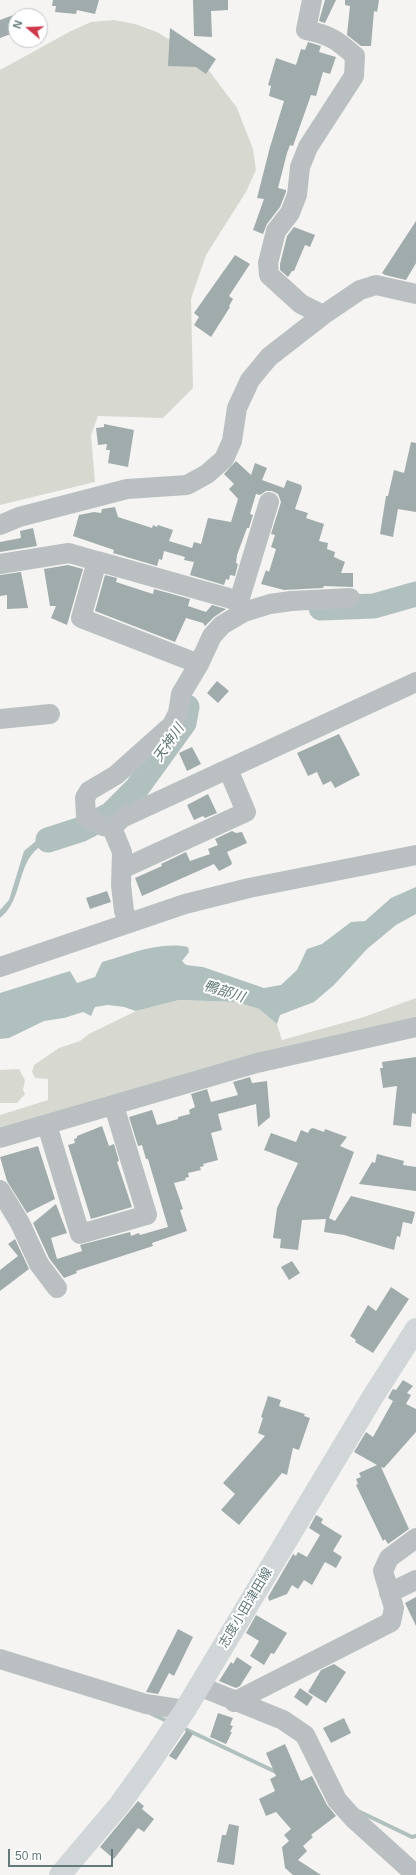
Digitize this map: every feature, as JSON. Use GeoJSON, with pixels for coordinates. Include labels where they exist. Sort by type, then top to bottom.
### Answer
{"type":"FeatureCollection","features":[{"type":"Feature","properties":{"kind":"main road","name":"志度小田津田線"},"geometry":{"type":"LineString","coordinates":[[60,1875],[120,1804],[185,1710],[372,1398],[416,1329]]}},
{"type":"Feature","properties":{"kind":"street"},"geometry":{"type":"LineString","coordinates":[[312,0],[306,30],[326,34],[339,42],[355,56],[354,76],[308,147],[300,167],[297,195],[290,213],[276,230],[268,263],[269,275],[301,304],[323,315]]}},
{"type":"Feature","properties":{"kind":"street"},"geometry":{"type":"LineString","coordinates":[[0,525],[19,517],[127,489],[187,485],[207,474],[224,459],[232,441],[237,408],[250,380],[269,357],[323,315],[360,290],[376,285],[416,294]]}},
{"type":"Feature","properties":{"kind":"street"},"geometry":{"type":"LineString","coordinates":[[129,923],[124,911],[121,885],[122,852],[107,828],[86,817],[85,798],[89,791],[116,775],[172,725],[178,713],[181,694],[200,664],[212,636],[241,607],[269,502]]}},
{"type":"Feature","properties":{"kind":"street"},"geometry":{"type":"LineString","coordinates":[[0,564],[69,553],[241,607],[291,601],[350,598]]}},
{"type":"Feature","properties":{"kind":"street"},"geometry":{"type":"LineString","coordinates":[[97,561],[81,618],[200,664]]}},
{"type":"Feature","properties":{"kind":"street"},"geometry":{"type":"LineString","coordinates":[[107,828],[122,818],[230,775],[416,682]]}},
{"type":"Feature","properties":{"kind":"street"},"geometry":{"type":"LineString","coordinates":[[0,719],[50,714]]}},
{"type":"Feature","properties":{"kind":"street"},"geometry":{"type":"LineString","coordinates":[[122,869],[246,812],[230,775]]}},
{"type":"Feature","properties":{"kind":"street"},"geometry":{"type":"LineString","coordinates":[[0,967],[192,902],[345,868],[416,855]]}},
{"type":"Feature","properties":{"kind":"street"},"geometry":{"type":"LineString","coordinates":[[0,1138],[257,1064],[416,1027]]}},
{"type":"Feature","properties":{"kind":"street"},"geometry":{"type":"LineString","coordinates":[[47,1125],[80,1234],[147,1215],[114,1106]]}},
{"type":"Feature","properties":{"kind":"street"},"geometry":{"type":"LineString","coordinates":[[0,1190],[20,1223],[39,1264],[57,1288]]}},
{"type":"Feature","properties":{"kind":"street"},"geometry":{"type":"LineString","coordinates":[[234,1702],[391,1622],[394,1608],[383,1571],[389,1558],[416,1538]]}},
{"type":"Feature","properties":{"kind":"street"},"geometry":{"type":"LineString","coordinates":[[389,1593],[416,1580]]}},
{"type":"Feature","properties":{"kind":"street"},"geometry":{"type":"LineString","coordinates":[[0,1659],[146,1704],[185,1710]]}},
{"type":"Feature","properties":{"kind":"street"},"geometry":{"type":"LineString","coordinates":[[199,1686],[234,1702],[283,1720],[305,1735],[337,1800],[354,1819],[416,1875]]}},
{"type":"Feature","properties":{"kind":"shaded area"},"geometry":{"type":"Polygon","coordinates":[[[114,20],[135,24],[157,32],[175,43],[210,72],[237,108],[253,149],[256,170],[246,192],[206,255],[191,299],[193,388],[163,418],[98,416],[91,435],[95,482],[0,505],[0,70],[40,48],[48,48],[48,44],[91,22],[114,20]]]}},
{"type":"Feature","properties":{"kind":"shaded area"},"geometry":{"type":"Polygon","coordinates":[[[416,998],[416,1017],[353,1032],[0,1133],[0,1115],[48,1100],[48,1079],[35,1078],[32,1072],[34,1065],[59,1048],[80,1041],[89,1034],[136,1011],[179,1000],[237,1002],[259,1009],[277,1024],[282,1040],[364,1017],[416,998]]]}},
{"type":"Feature","properties":{"kind":"shaded area"},"geometry":{"type":"Polygon","coordinates":[[[19,1069],[25,1080],[23,1090],[25,1094],[17,1103],[0,1103],[0,1070],[19,1069]]]}},
{"type":"Feature","properties":{"kind":"water"},"geometry":{"type":"Polygon","coordinates":[[[78,823],[82,831],[43,845],[34,851],[28,860],[13,901],[8,910],[0,918],[0,910],[9,900],[24,851],[42,836],[78,823]]]}},
{"type":"Feature","properties":{"kind":"water","name":"鴨部川"},"geometry":{"type":"Polygon","coordinates":[[[416,887],[416,914],[396,925],[367,949],[334,985],[314,1002],[280,1015],[277,1024],[259,1009],[237,1002],[179,1000],[136,1011],[124,1007],[108,1005],[95,1007],[91,1016],[83,1012],[64,1018],[44,1021],[9,1038],[0,1039],[0,993],[70,971],[77,983],[95,977],[102,962],[155,947],[188,947],[189,952],[182,961],[186,965],[203,967],[264,988],[281,985],[297,970],[307,949],[322,944],[351,922],[365,921],[391,898],[416,887]]]}},
{"type":"Feature","properties":{"kind":"building"},"geometry":{"type":"Polygon","coordinates":[[[53,0],[99,0],[95,14],[77,10],[76,14],[55,12],[56,6],[52,6],[53,0]]]}},
{"type":"Feature","properties":{"kind":"building"},"geometry":{"type":"Polygon","coordinates":[[[193,0],[228,0],[228,10],[211,11],[212,37],[194,36],[193,0]]]}},
{"type":"Feature","properties":{"kind":"building"},"geometry":{"type":"Polygon","coordinates":[[[325,0],[336,0],[325,23],[319,21],[325,0]]]}},
{"type":"Feature","properties":{"kind":"building"},"geometry":{"type":"Polygon","coordinates":[[[345,0],[379,0],[377,12],[374,11],[371,46],[361,46],[347,35],[350,6],[345,5],[345,0]]]}},
{"type":"Feature","properties":{"kind":"building"},"geometry":{"type":"Polygon","coordinates":[[[8,17],[8,35],[0,38],[0,20],[8,17]]]}},
{"type":"Feature","properties":{"kind":"building"},"geometry":{"type":"Polygon","coordinates":[[[170,28],[216,59],[206,74],[196,67],[168,66],[170,28]]]}},
{"type":"Feature","properties":{"kind":"building"},"geometry":{"type":"Polygon","coordinates":[[[308,42],[321,46],[319,52],[336,57],[330,74],[323,72],[316,96],[311,95],[293,146],[290,145],[278,188],[286,190],[286,192],[280,207],[267,224],[263,234],[253,230],[264,199],[257,198],[284,101],[269,96],[271,86],[268,85],[276,58],[296,65],[301,49],[305,50],[308,42]]]}},
{"type":"Feature","properties":{"kind":"building"},"geometry":{"type":"Polygon","coordinates":[[[416,221],[416,263],[406,280],[385,275],[382,273],[416,221]]]}},
{"type":"Feature","properties":{"kind":"building"},"geometry":{"type":"Polygon","coordinates":[[[294,227],[315,235],[310,247],[305,245],[294,271],[292,271],[288,277],[280,270],[280,264],[287,236],[294,227]]]}},
{"type":"Feature","properties":{"kind":"building"},"geometry":{"type":"Polygon","coordinates":[[[235,255],[250,264],[229,296],[233,299],[229,306],[230,307],[211,337],[194,325],[199,317],[194,313],[235,255]]]}},
{"type":"Feature","properties":{"kind":"building"},"geometry":{"type":"Polygon","coordinates":[[[104,424],[134,430],[128,467],[108,463],[110,450],[106,450],[107,444],[98,445],[96,428],[104,427],[104,424]]]}},
{"type":"Feature","properties":{"kind":"building"},"geometry":{"type":"Polygon","coordinates":[[[411,442],[416,443],[416,512],[398,509],[393,537],[380,534],[386,496],[388,496],[394,470],[404,473],[411,442]]]}},
{"type":"Feature","properties":{"kind":"building"},"geometry":{"type":"Polygon","coordinates":[[[236,461],[251,475],[255,463],[267,468],[262,480],[284,488],[287,480],[301,485],[302,488],[295,509],[308,513],[306,518],[324,524],[319,541],[328,543],[327,549],[335,552],[334,557],[345,562],[341,573],[353,573],[353,587],[324,586],[323,588],[284,590],[261,584],[266,570],[269,572],[276,549],[271,547],[275,535],[271,534],[281,502],[278,494],[272,491],[266,491],[260,495],[256,494],[250,514],[253,515],[249,528],[247,528],[237,555],[236,563],[238,564],[235,576],[230,575],[229,580],[226,579],[224,585],[190,575],[194,562],[184,560],[185,557],[164,551],[162,560],[159,559],[157,566],[113,553],[114,550],[73,536],[79,515],[94,512],[101,513],[102,509],[115,507],[118,517],[152,528],[153,525],[157,527],[158,525],[173,530],[169,541],[192,548],[194,542],[201,544],[208,518],[231,522],[238,499],[229,489],[234,484],[224,474],[236,461]]]}},
{"type":"Feature","properties":{"kind":"building"},"geometry":{"type":"Polygon","coordinates":[[[33,528],[37,546],[0,552],[0,542],[21,538],[20,531],[33,528]]]}},
{"type":"Feature","properties":{"kind":"building"},"geometry":{"type":"Polygon","coordinates":[[[68,565],[83,569],[67,625],[51,618],[56,606],[50,606],[44,569],[68,565]]]}},
{"type":"Feature","properties":{"kind":"building"},"geometry":{"type":"Polygon","coordinates":[[[21,572],[28,608],[7,609],[7,595],[0,596],[0,575],[21,572]]]}},
{"type":"Feature","properties":{"kind":"building"},"geometry":{"type":"Polygon","coordinates":[[[105,575],[117,578],[116,582],[153,594],[154,589],[190,599],[188,606],[206,612],[212,605],[226,609],[214,617],[205,626],[203,623],[186,618],[175,642],[95,611],[105,575]]]}},
{"type":"Feature","properties":{"kind":"building"},"geometry":{"type":"Polygon","coordinates":[[[217,681],[229,691],[218,703],[207,693],[217,681]]]}},
{"type":"Feature","properties":{"kind":"building"},"geometry":{"type":"Polygon","coordinates":[[[339,734],[360,775],[335,788],[331,781],[323,785],[317,772],[308,776],[297,753],[339,734]]]}},
{"type":"Feature","properties":{"kind":"building"},"geometry":{"type":"Polygon","coordinates":[[[192,747],[201,764],[187,771],[179,753],[192,747]]]}},
{"type":"Feature","properties":{"kind":"building"},"geometry":{"type":"Polygon","coordinates":[[[208,794],[217,813],[205,818],[203,816],[194,820],[187,805],[208,794]]]}},
{"type":"Feature","properties":{"kind":"building"},"geometry":{"type":"Polygon","coordinates":[[[232,831],[236,833],[242,832],[247,843],[227,852],[232,863],[231,865],[219,871],[214,864],[142,896],[135,878],[162,866],[161,864],[186,852],[190,861],[210,854],[208,849],[218,845],[215,839],[232,831]]]}},
{"type":"Feature","properties":{"kind":"building"},"geometry":{"type":"Polygon","coordinates":[[[107,891],[111,902],[90,909],[86,898],[107,891]]]}},
{"type":"Feature","properties":{"kind":"building"},"geometry":{"type":"Polygon","coordinates":[[[416,1057],[416,1114],[412,1113],[411,1127],[393,1125],[397,1086],[383,1088],[380,1068],[383,1068],[382,1062],[416,1057]]]}},
{"type":"Feature","properties":{"kind":"building"},"geometry":{"type":"Polygon","coordinates":[[[250,1077],[252,1083],[267,1081],[270,1117],[258,1127],[256,1104],[218,1114],[222,1130],[211,1133],[218,1160],[203,1164],[204,1166],[200,1167],[201,1170],[188,1173],[189,1177],[185,1178],[186,1180],[174,1183],[183,1209],[180,1210],[187,1231],[152,1243],[153,1246],[76,1271],[77,1273],[64,1278],[49,1258],[33,1223],[56,1204],[67,1233],[51,1238],[57,1259],[82,1251],[80,1245],[130,1232],[131,1236],[139,1233],[140,1235],[168,1227],[148,1159],[146,1159],[142,1145],[138,1146],[129,1117],[152,1110],[157,1125],[178,1119],[178,1117],[190,1114],[189,1110],[195,1107],[191,1094],[207,1089],[211,1102],[238,1095],[233,1082],[250,1077]]]}},
{"type":"Feature","properties":{"kind":"building"},"geometry":{"type":"Polygon","coordinates":[[[102,1126],[109,1146],[114,1144],[119,1161],[117,1162],[132,1207],[91,1219],[68,1145],[75,1143],[74,1139],[77,1138],[77,1136],[102,1126]]]}},
{"type":"Feature","properties":{"kind":"building"},"geometry":{"type":"Polygon","coordinates":[[[313,1128],[324,1132],[325,1129],[347,1137],[340,1146],[354,1152],[329,1218],[335,1221],[351,1196],[415,1212],[412,1224],[403,1222],[400,1237],[397,1236],[394,1250],[344,1235],[324,1232],[326,1219],[302,1220],[298,1250],[280,1248],[281,1239],[273,1238],[277,1208],[298,1163],[264,1150],[271,1133],[296,1142],[301,1130],[308,1133],[310,1129],[313,1128]]]}},
{"type":"Feature","properties":{"kind":"building"},"geometry":{"type":"Polygon","coordinates":[[[38,1146],[55,1199],[27,1213],[7,1181],[0,1157],[38,1146]]]}},
{"type":"Feature","properties":{"kind":"building"},"geometry":{"type":"Polygon","coordinates":[[[377,1154],[404,1161],[403,1165],[416,1167],[416,1191],[359,1184],[372,1162],[375,1163],[377,1154]]]}},
{"type":"Feature","properties":{"kind":"building"},"geometry":{"type":"Polygon","coordinates":[[[15,1239],[29,1269],[0,1291],[0,1270],[18,1256],[8,1244],[15,1239]]]}},
{"type":"Feature","properties":{"kind":"building"},"geometry":{"type":"Polygon","coordinates":[[[292,1261],[300,1273],[289,1280],[281,1267],[292,1261]]]}},
{"type":"Feature","properties":{"kind":"building"},"geometry":{"type":"Polygon","coordinates":[[[391,1287],[409,1299],[373,1353],[355,1342],[356,1340],[350,1336],[368,1305],[376,1311],[391,1287]]]}},
{"type":"Feature","properties":{"kind":"building"},"geometry":{"type":"Polygon","coordinates":[[[403,1380],[413,1386],[407,1393],[411,1395],[406,1404],[416,1409],[416,1432],[384,1468],[381,1467],[409,1529],[388,1544],[385,1539],[383,1541],[356,1485],[358,1484],[356,1479],[361,1477],[359,1473],[377,1465],[354,1452],[366,1432],[373,1437],[393,1401],[388,1398],[391,1392],[393,1389],[396,1390],[403,1380]]]}},
{"type":"Feature","properties":{"kind":"building"},"geometry":{"type":"Polygon","coordinates":[[[268,1396],[281,1400],[279,1406],[305,1414],[304,1416],[310,1418],[299,1450],[293,1448],[287,1475],[282,1473],[239,1525],[221,1510],[235,1494],[223,1483],[265,1436],[258,1433],[263,1418],[261,1417],[268,1396]]]}},
{"type":"Feature","properties":{"kind":"building"},"geometry":{"type":"Polygon","coordinates":[[[316,1515],[323,1519],[321,1523],[342,1536],[333,1551],[342,1557],[336,1568],[325,1562],[312,1585],[304,1580],[298,1589],[292,1585],[287,1594],[269,1601],[268,1597],[293,1554],[296,1556],[298,1552],[307,1557],[320,1535],[309,1528],[316,1515]]]}},
{"type":"Feature","properties":{"kind":"building"},"geometry":{"type":"Polygon","coordinates":[[[416,1597],[416,1626],[405,1603],[416,1597]]]}},
{"type":"Feature","properties":{"kind":"building"},"geometry":{"type":"Polygon","coordinates":[[[256,1615],[287,1633],[274,1654],[271,1653],[264,1665],[250,1656],[259,1641],[246,1633],[256,1615]]]}},
{"type":"Feature","properties":{"kind":"building"},"geometry":{"type":"Polygon","coordinates":[[[178,1629],[193,1637],[174,1676],[169,1673],[158,1694],[146,1692],[178,1629]]]}},
{"type":"Feature","properties":{"kind":"building"},"geometry":{"type":"Polygon","coordinates":[[[237,1657],[252,1667],[240,1686],[236,1688],[219,1681],[231,1662],[233,1664],[237,1657]]]}},
{"type":"Feature","properties":{"kind":"building"},"geometry":{"type":"Polygon","coordinates":[[[334,1664],[346,1672],[326,1703],[308,1692],[321,1670],[334,1664]]]}},
{"type":"Feature","properties":{"kind":"building"},"geometry":{"type":"Polygon","coordinates":[[[300,1688],[313,1697],[307,1706],[294,1697],[300,1688]]]}},
{"type":"Feature","properties":{"kind":"building"},"geometry":{"type":"Polygon","coordinates":[[[218,1713],[233,1718],[230,1725],[233,1726],[230,1732],[232,1732],[226,1744],[210,1737],[218,1713]]]}},
{"type":"Feature","properties":{"kind":"building"},"geometry":{"type":"Polygon","coordinates":[[[344,1718],[351,1733],[331,1743],[323,1728],[344,1718]]]}},
{"type":"Feature","properties":{"kind":"building"},"geometry":{"type":"Polygon","coordinates":[[[187,1730],[193,1734],[176,1760],[169,1756],[187,1730]]]}},
{"type":"Feature","properties":{"kind":"building"},"geometry":{"type":"Polygon","coordinates":[[[285,1744],[301,1781],[312,1776],[327,1805],[336,1816],[311,1835],[313,1837],[303,1846],[307,1851],[298,1860],[321,1875],[293,1875],[285,1868],[282,1847],[289,1841],[284,1835],[291,1829],[276,1812],[266,1816],[259,1799],[275,1791],[270,1779],[276,1776],[266,1753],[285,1744]]]}},
{"type":"Feature","properties":{"kind":"building"},"geometry":{"type":"Polygon","coordinates":[[[138,1801],[144,1806],[142,1809],[154,1819],[144,1832],[138,1828],[114,1859],[100,1847],[138,1801]]]}},
{"type":"Feature","properties":{"kind":"building"},"geometry":{"type":"Polygon","coordinates":[[[229,1824],[239,1826],[234,1865],[217,1862],[222,1835],[226,1835],[229,1824]]]}},
{"type":"Feature","properties":{"kind":"waterway","name":"天神川"},"geometry":{"type":"LineString","coordinates":[[321,608],[374,606],[416,594]]}},
{"type":"Feature","properties":{"kind":"waterway","name":"天神川"},"geometry":{"type":"LineString","coordinates":[[48,840],[82,829],[111,814],[137,788],[184,723],[187,707]]}},
{"type":"Feature","properties":{"kind":"waterway"},"geometry":{"type":"LineString","coordinates":[[152,1714],[169,1722]]}},
{"type":"Feature","properties":{"kind":"waterway"},"geometry":{"type":"LineString","coordinates":[[181,1727],[278,1773]]}},
{"type":"Feature","properties":{"kind":"waterway"},"geometry":{"type":"LineString","coordinates":[[358,1811],[412,1837],[416,1836]]}}]}
